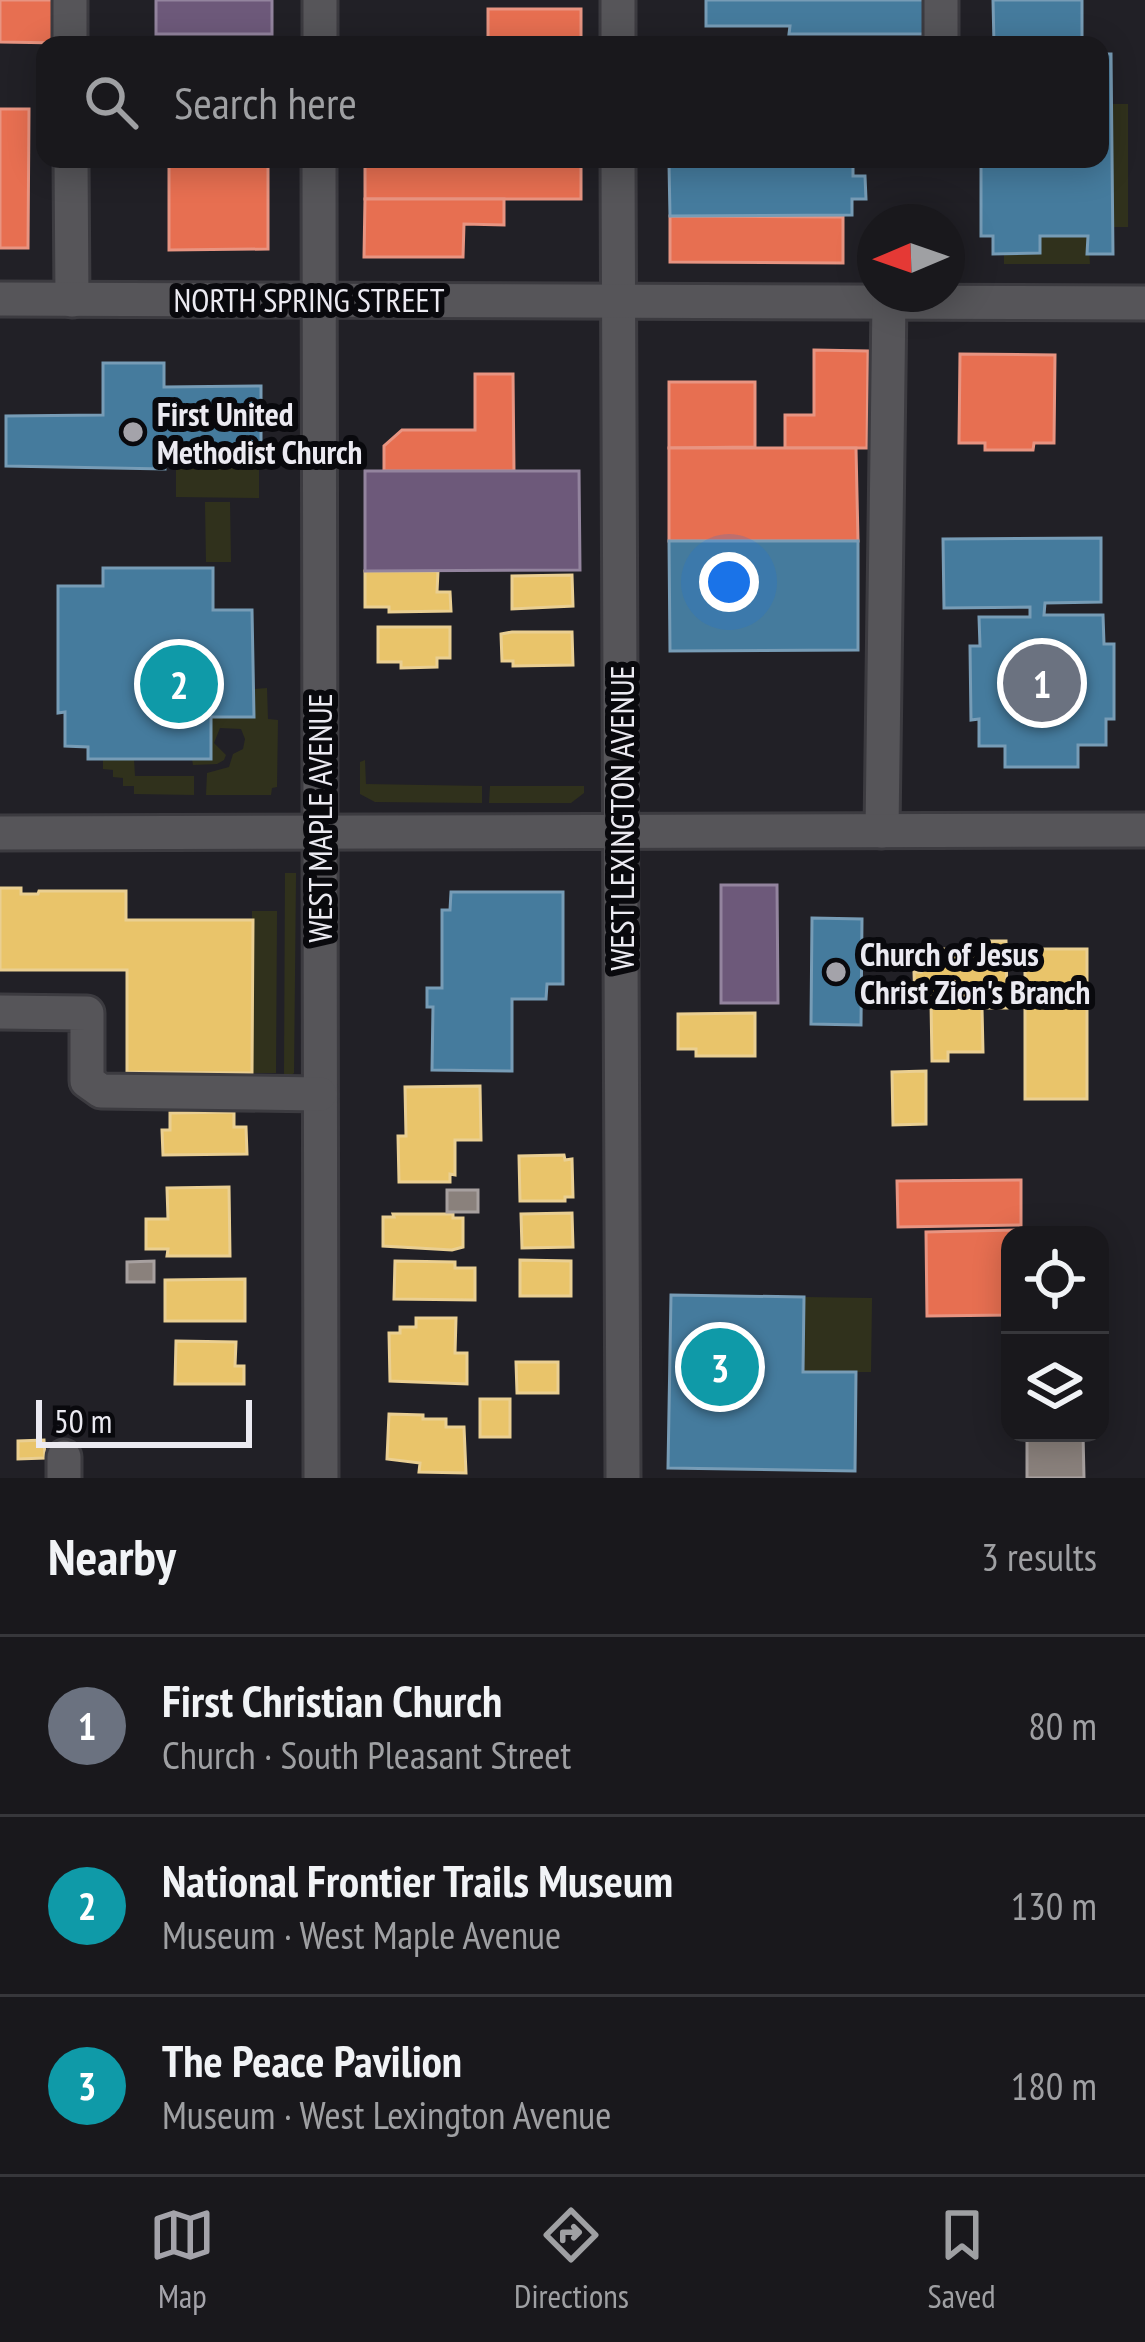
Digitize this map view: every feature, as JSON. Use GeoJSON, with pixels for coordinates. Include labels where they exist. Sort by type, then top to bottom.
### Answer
{"type":"FeatureCollection","features":[{"type":"Feature","properties":{"kind":"street"},"geometry":{"type":"LineString","coordinates":[[70,0],[70,36]]}},
{"type":"Feature","properties":{"kind":"street"},"geometry":{"type":"LineString","coordinates":[[320,0],[320,36]]}},
{"type":"Feature","properties":{"kind":"street"},"geometry":{"type":"LineString","coordinates":[[618,0],[618,36]]}},
{"type":"Feature","properties":{"kind":"street"},"geometry":{"type":"LineString","coordinates":[[941,0],[941,36]]}},
{"type":"Feature","properties":{"kind":"street"},"geometry":{"type":"LineString","coordinates":[[71,168],[72,300]]}},
{"type":"Feature","properties":{"kind":"street","name":"WEST MAPLE AVENUE"},"geometry":{"type":"LineString","coordinates":[[319,168],[321,1478]]}},
{"type":"Feature","properties":{"kind":"street","name":"WEST LEXINGTON AVENUE"},"geometry":{"type":"LineString","coordinates":[[618,168],[623,1478]]}},
{"type":"Feature","properties":{"kind":"street","name":"NORTH SPRING STREET"},"geometry":{"type":"LineString","coordinates":[[0,299],[857,299]]}},
{"type":"Feature","properties":{"kind":"street","name":"NORTH SPRING STREET"},"geometry":{"type":"LineString","coordinates":[[965,300],[1145,303]]}},
{"type":"Feature","properties":{"kind":"street"},"geometry":{"type":"LineString","coordinates":[[882,831],[889,312]]}},
{"type":"Feature","properties":{"kind":"street"},"geometry":{"type":"LineString","coordinates":[[0,833],[1145,830]]}},
{"type":"Feature","properties":{"kind":"street"},"geometry":{"type":"LineString","coordinates":[[0,1012],[87,1013],[87,1081],[101,1091],[320,1094]]}},
{"type":"Feature","properties":{"kind":"green space"},"geometry":{"type":"Polygon","coordinates":[[[1112,104],[1128,104],[1128,227],[1112,227],[1112,104]]]}},
{"type":"Feature","properties":{"kind":"green space"},"geometry":{"type":"Polygon","coordinates":[[[1040,236],[1088,236],[1090,264],[1004,264],[1004,253],[1040,253],[1040,236]]]}},
{"type":"Feature","properties":{"kind":"green space"},"geometry":{"type":"Polygon","coordinates":[[[176,462],[259,462],[259,498],[176,497],[176,462]]]}},
{"type":"Feature","properties":{"kind":"green space"},"geometry":{"type":"Polygon","coordinates":[[[205,502],[230,502],[231,562],[206,562],[205,502]]]}},
{"type":"Feature","properties":{"kind":"green space"},"geometry":{"type":"Polygon","coordinates":[[[267,688],[268,719],[278,720],[277,787],[271,795],[206,795],[207,773],[229,767],[245,739],[241,729],[220,728],[214,743],[226,755],[224,760],[193,765],[192,759],[211,758],[211,717],[253,717],[253,689],[267,688]]]}},
{"type":"Feature","properties":{"kind":"green space"},"geometry":{"type":"Polygon","coordinates":[[[103,758],[134,759],[135,776],[194,776],[194,795],[134,794],[134,786],[123,786],[123,778],[103,769],[103,758]]]}},
{"type":"Feature","properties":{"kind":"green space"},"geometry":{"type":"Polygon","coordinates":[[[365,760],[366,784],[482,786],[482,803],[375,802],[360,794],[360,762],[365,760]]]}},
{"type":"Feature","properties":{"kind":"green space"},"geometry":{"type":"Polygon","coordinates":[[[490,786],[584,786],[584,793],[571,803],[489,803],[490,786]]]}},
{"type":"Feature","properties":{"kind":"green space"},"geometry":{"type":"Polygon","coordinates":[[[285,873],[296,873],[294,1073],[284,1082],[285,873]]]}},
{"type":"Feature","properties":{"kind":"green space"},"geometry":{"type":"Polygon","coordinates":[[[252,911],[277,911],[276,1073],[252,1073],[252,911]]]}},
{"type":"Feature","properties":{"kind":"green space"},"geometry":{"type":"Polygon","coordinates":[[[804,1297],[872,1298],[871,1372],[803,1372],[804,1297]]]}},
{"type":"Feature","properties":{"kind":"building: Homes"},"geometry":{"type":"Polygon","coordinates":[[[365,571],[438,571],[437,592],[450,592],[451,611],[389,612],[389,607],[365,607],[365,571]]]}},
{"type":"Feature","properties":{"kind":"building: Homes"},"geometry":{"type":"Polygon","coordinates":[[[572,575],[573,606],[512,609],[512,576],[572,575]]]}},
{"type":"Feature","properties":{"kind":"building: Homes"},"geometry":{"type":"Polygon","coordinates":[[[378,627],[450,627],[450,658],[437,658],[437,667],[401,668],[401,662],[378,662],[378,627]]]}},
{"type":"Feature","properties":{"kind":"building: Homes"},"geometry":{"type":"Polygon","coordinates":[[[572,632],[573,665],[513,666],[513,661],[502,661],[501,634],[572,632]]]}},
{"type":"Feature","properties":{"kind":"building: Homes"},"geometry":{"type":"Polygon","coordinates":[[[0,888],[21,888],[21,894],[126,891],[126,920],[253,920],[252,1073],[127,1072],[127,970],[0,970],[0,888]]]}},
{"type":"Feature","properties":{"kind":"building: Homes"},"geometry":{"type":"Polygon","coordinates":[[[986,941],[1006,941],[1007,1008],[982,1008],[983,1052],[948,1052],[948,1061],[932,1061],[931,1002],[915,1002],[914,972],[921,972],[920,949],[986,949],[986,941]]]}},
{"type":"Feature","properties":{"kind":"building: Homes"},"geometry":{"type":"Polygon","coordinates":[[[1025,949],[1087,949],[1087,1099],[1025,1099],[1025,949]]]}},
{"type":"Feature","properties":{"kind":"building: Homes"},"geometry":{"type":"Polygon","coordinates":[[[755,1013],[755,1056],[696,1056],[696,1049],[678,1049],[678,1014],[755,1013]]]}},
{"type":"Feature","properties":{"kind":"building: Homes"},"geometry":{"type":"Polygon","coordinates":[[[926,1071],[926,1124],[893,1125],[892,1072],[926,1071]]]}},
{"type":"Feature","properties":{"kind":"building: Homes"},"geometry":{"type":"Polygon","coordinates":[[[480,1086],[481,1140],[455,1140],[455,1175],[450,1174],[450,1182],[399,1182],[398,1136],[406,1136],[405,1087],[480,1086]]]}},
{"type":"Feature","properties":{"kind":"building: Homes"},"geometry":{"type":"Polygon","coordinates":[[[234,1112],[234,1127],[246,1127],[247,1154],[163,1155],[162,1130],[170,1130],[170,1113],[234,1112]]]}},
{"type":"Feature","properties":{"kind":"building: Homes"},"geometry":{"type":"Polygon","coordinates":[[[564,1155],[565,1160],[572,1159],[573,1197],[520,1201],[519,1156],[564,1155]]]}},
{"type":"Feature","properties":{"kind":"building: Homes"},"geometry":{"type":"Polygon","coordinates":[[[229,1187],[230,1256],[167,1256],[168,1249],[146,1249],[146,1219],[168,1219],[167,1188],[229,1187]]]}},
{"type":"Feature","properties":{"kind":"building: Homes"},"geometry":{"type":"Polygon","coordinates":[[[572,1213],[573,1247],[522,1248],[521,1214],[572,1213]]]}},
{"type":"Feature","properties":{"kind":"building: Homes"},"geometry":{"type":"Polygon","coordinates":[[[383,1217],[463,1218],[463,1247],[383,1246],[383,1217]]]}},
{"type":"Feature","properties":{"kind":"building: Homes"},"geometry":{"type":"Polygon","coordinates":[[[520,1260],[571,1261],[571,1296],[520,1296],[520,1260]]]}},
{"type":"Feature","properties":{"kind":"building: Homes"},"geometry":{"type":"Polygon","coordinates":[[[395,1261],[455,1262],[455,1268],[475,1268],[475,1300],[394,1299],[395,1261]]]}},
{"type":"Feature","properties":{"kind":"building: Homes"},"geometry":{"type":"Polygon","coordinates":[[[245,1279],[245,1321],[165,1321],[165,1280],[245,1279]]]}},
{"type":"Feature","properties":{"kind":"building: Homes"},"geometry":{"type":"Polygon","coordinates":[[[416,1318],[456,1318],[455,1353],[467,1353],[467,1384],[390,1381],[389,1333],[416,1327],[416,1318]]]}},
{"type":"Feature","properties":{"kind":"building: Homes"},"geometry":{"type":"Polygon","coordinates":[[[176,1341],[236,1342],[235,1366],[244,1366],[244,1384],[175,1384],[176,1341]]]}},
{"type":"Feature","properties":{"kind":"building: Homes"},"geometry":{"type":"Polygon","coordinates":[[[516,1362],[558,1362],[558,1393],[517,1393],[516,1362]]]}},
{"type":"Feature","properties":{"kind":"building: Homes"},"geometry":{"type":"Polygon","coordinates":[[[480,1399],[510,1399],[510,1437],[480,1437],[480,1399]]]}},
{"type":"Feature","properties":{"kind":"building: Homes"},"geometry":{"type":"Polygon","coordinates":[[[389,1414],[423,1415],[423,1419],[446,1419],[446,1427],[464,1427],[466,1473],[419,1472],[420,1463],[387,1459],[389,1414]]]}},
{"type":"Feature","properties":{"kind":"building: Homes"},"geometry":{"type":"Polygon","coordinates":[[[44,1440],[45,1458],[18,1459],[18,1441],[44,1440]]]}},
{"type":"Feature","properties":{"kind":"building: Shops"},"geometry":{"type":"Polygon","coordinates":[[[0,0],[59,0],[59,36],[36,36],[36,43],[0,42],[0,0]]]}},
{"type":"Feature","properties":{"kind":"building: Shops"},"geometry":{"type":"Polygon","coordinates":[[[488,9],[581,9],[581,36],[488,36],[488,9]]]}},
{"type":"Feature","properties":{"kind":"building: Shops"},"geometry":{"type":"Polygon","coordinates":[[[0,109],[29,109],[28,248],[0,248],[0,109]]]}},
{"type":"Feature","properties":{"kind":"building: Shops"},"geometry":{"type":"Polygon","coordinates":[[[169,168],[268,168],[268,249],[169,250],[169,168]]]}},
{"type":"Feature","properties":{"kind":"building: Shops"},"geometry":{"type":"Polygon","coordinates":[[[365,168],[581,168],[581,199],[365,199],[365,168]]]}},
{"type":"Feature","properties":{"kind":"building: Shops"},"geometry":{"type":"Polygon","coordinates":[[[365,199],[504,199],[504,225],[464,224],[463,257],[364,257],[365,199]]]}},
{"type":"Feature","properties":{"kind":"building: Shops"},"geometry":{"type":"Polygon","coordinates":[[[670,216],[843,217],[843,263],[670,262],[670,216]]]}},
{"type":"Feature","properties":{"kind":"building: Shops"},"geometry":{"type":"Polygon","coordinates":[[[814,350],[868,351],[867,448],[785,448],[785,415],[814,415],[814,350]]]}},
{"type":"Feature","properties":{"kind":"building: Shops"},"geometry":{"type":"Polygon","coordinates":[[[960,354],[1055,355],[1054,443],[1034,443],[1033,450],[985,450],[985,443],[959,443],[960,354]]]}},
{"type":"Feature","properties":{"kind":"building: Shops"},"geometry":{"type":"Polygon","coordinates":[[[475,374],[513,374],[514,471],[384,471],[384,446],[402,430],[475,430],[475,374]]]}},
{"type":"Feature","properties":{"kind":"building: Shops"},"geometry":{"type":"Polygon","coordinates":[[[669,382],[755,382],[755,447],[669,448],[669,382]]]}},
{"type":"Feature","properties":{"kind":"building: Shops"},"geometry":{"type":"Polygon","coordinates":[[[669,448],[856,448],[858,541],[669,541],[669,448]]]}},
{"type":"Feature","properties":{"kind":"building: Shops"},"geometry":{"type":"Polygon","coordinates":[[[1021,1180],[1021,1225],[898,1227],[897,1181],[1021,1180]]]}},
{"type":"Feature","properties":{"kind":"building: Shops"},"geometry":{"type":"Polygon","coordinates":[[[1001,1230],[1001,1315],[927,1316],[926,1232],[1001,1230]]]}},
{"type":"Feature","properties":{"kind":"building: Offices"},"geometry":{"type":"Polygon","coordinates":[[[156,0],[272,0],[272,34],[156,34],[156,0]]]}},
{"type":"Feature","properties":{"kind":"building: Offices"},"geometry":{"type":"Polygon","coordinates":[[[365,471],[579,471],[580,570],[365,571],[365,471]]]}},
{"type":"Feature","properties":{"kind":"building: Offices"},"geometry":{"type":"Polygon","coordinates":[[[721,885],[777,885],[778,1003],[721,1003],[721,885]]]}},
{"type":"Feature","properties":{"kind":"building: Public"},"geometry":{"type":"Polygon","coordinates":[[[706,0],[928,0],[928,34],[789,34],[790,26],[706,26],[706,0]]]}},
{"type":"Feature","properties":{"kind":"building: Public"},"geometry":{"type":"Polygon","coordinates":[[[993,0],[1082,0],[1082,36],[994,36],[993,0]]]}},
{"type":"Feature","properties":{"kind":"building: Public"},"geometry":{"type":"Polygon","coordinates":[[[1111,54],[1113,254],[1087,254],[1088,236],[1040,236],[1040,253],[993,254],[993,236],[981,236],[981,168],[1109,168],[1111,54]]]}},
{"type":"Feature","properties":{"kind":"building: Public"},"geometry":{"type":"Polygon","coordinates":[[[669,168],[853,168],[853,176],[865,176],[866,199],[852,199],[852,215],[670,216],[669,168]]]}},
{"type":"Feature","properties":{"kind":"building: Public","name":"First United Methodist Church"},"geometry":{"type":"Polygon","coordinates":[[[103,363],[164,363],[164,387],[261,386],[261,448],[165,448],[165,469],[6,466],[6,416],[103,415],[103,363]]]}},
{"type":"Feature","properties":{"kind":"building: Public"},"geometry":{"type":"Polygon","coordinates":[[[1101,538],[1101,602],[1045,603],[1044,615],[1103,615],[1104,644],[1114,644],[1114,719],[1106,719],[1106,745],[1078,745],[1078,767],[1005,767],[1005,746],[979,746],[979,719],[971,720],[970,646],[980,646],[979,617],[1030,617],[1030,607],[944,608],[943,539],[1101,538]]]}},
{"type":"Feature","properties":{"kind":"building: Public"},"geometry":{"type":"Polygon","coordinates":[[[669,541],[858,541],[858,650],[670,651],[669,541]]]}},
{"type":"Feature","properties":{"kind":"building: Public"},"geometry":{"type":"Polygon","coordinates":[[[103,568],[213,568],[213,610],[252,610],[254,717],[211,717],[211,759],[88,759],[88,747],[65,746],[65,712],[58,713],[58,586],[103,586],[103,568]]]}},
{"type":"Feature","properties":{"kind":"building: Public"},"geometry":{"type":"Polygon","coordinates":[[[451,892],[563,892],[563,984],[547,984],[546,999],[512,999],[512,1071],[432,1070],[433,1007],[427,1007],[427,988],[442,988],[442,910],[450,910],[451,892]]]}},
{"type":"Feature","properties":{"kind":"building: Public","name":"Church of Jesus Christ Zion's Branch"},"geometry":{"type":"Polygon","coordinates":[[[812,918],[862,919],[861,1025],[811,1024],[812,918]]]}},
{"type":"Feature","properties":{"kind":"building: Public"},"geometry":{"type":"Polygon","coordinates":[[[671,1295],[804,1297],[803,1372],[856,1372],[855,1471],[668,1468],[671,1295]]]}},
{"type":"Feature","properties":{"kind":"building: Industry"},"geometry":{"type":"Polygon","coordinates":[[[447,1190],[478,1190],[478,1212],[447,1212],[447,1190]]]}},
{"type":"Feature","properties":{"kind":"building: Industry"},"geometry":{"type":"Polygon","coordinates":[[[154,1261],[154,1282],[127,1282],[127,1262],[154,1261]]]}},
{"type":"Feature","properties":{"kind":"building: Industry"},"geometry":{"type":"Polygon","coordinates":[[[1027,1442],[1083,1442],[1084,1478],[1027,1478],[1027,1442]]]}},
{"type":"Feature","properties":{"kind":"place","name":"First United Methodist Church"},"geometry":{"type":"Point","coordinates":[133,432]}},
{"type":"Feature","properties":{"kind":"place","name":"First Christian Church"},"geometry":{"type":"Point","coordinates":[1042,683]}},
{"type":"Feature","properties":{"kind":"place","name":"National Frontier Trails Museum"},"geometry":{"type":"Point","coordinates":[179,684]}},
{"type":"Feature","properties":{"kind":"place","name":"Church of Jesus Christ Zion's Branch"},"geometry":{"type":"Point","coordinates":[836,972]}},
{"type":"Feature","properties":{"kind":"place","name":"The Peace Pavilion"},"geometry":{"type":"Point","coordinates":[720,1367]}}]}
